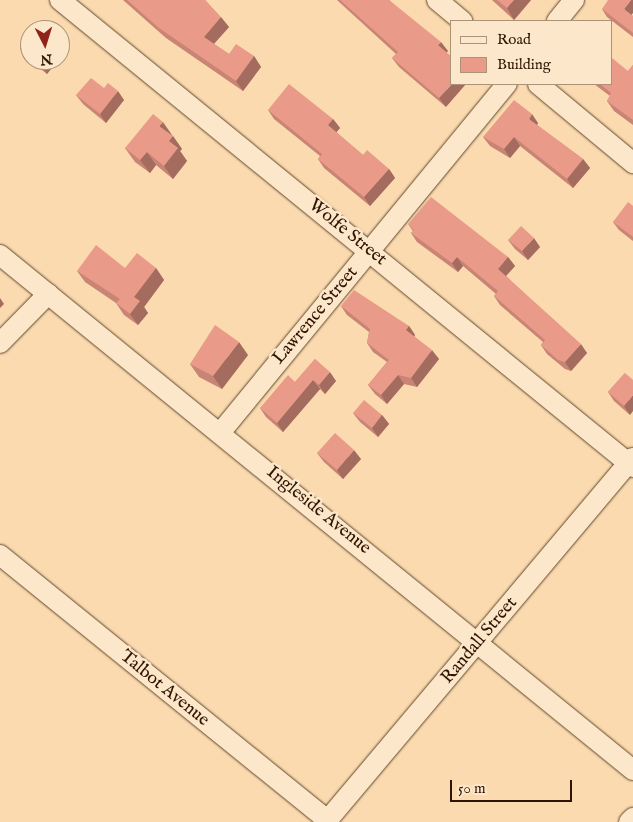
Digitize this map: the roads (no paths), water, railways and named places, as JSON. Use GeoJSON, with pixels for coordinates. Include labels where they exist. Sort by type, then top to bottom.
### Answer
{"type":"FeatureCollection","features":[{"type":"Feature","properties":{"kind":"street","name":"Wolfe Street"},"geometry":{"type":"LineString","coordinates":[[60,0],[632,463]]}},
{"type":"Feature","properties":{"kind":"street"},"geometry":{"type":"LineString","coordinates":[[437,0],[461,20]]}},
{"type":"Feature","properties":{"kind":"street"},"geometry":{"type":"LineString","coordinates":[[558,20],[574,0]]}},
{"type":"Feature","properties":{"kind":"street","name":"Lawrence Street"},"geometry":{"type":"LineString","coordinates":[[220,433],[506,85]]}},
{"type":"Feature","properties":{"kind":"street"},"geometry":{"type":"LineString","coordinates":[[539,85],[633,163]]}},
{"type":"Feature","properties":{"kind":"street","name":"Ingleside Avenue"},"geometry":{"type":"LineString","coordinates":[[0,255],[480,642],[633,770]]}},
{"type":"Feature","properties":{"kind":"street"},"geometry":{"type":"LineString","coordinates":[[0,343],[48,294]]}},
{"type":"Feature","properties":{"kind":"street","name":"Randall Street"},"geometry":{"type":"LineString","coordinates":[[327,821],[632,463]]}},
{"type":"Feature","properties":{"kind":"street","name":"Talbot Avenue"},"geometry":{"type":"LineString","coordinates":[[0,555],[327,821]]}},
{"type":"Feature","properties":{"kind":"street"},"geometry":{"type":"LineString","coordinates":[[630,822],[633,818]]}}]}
